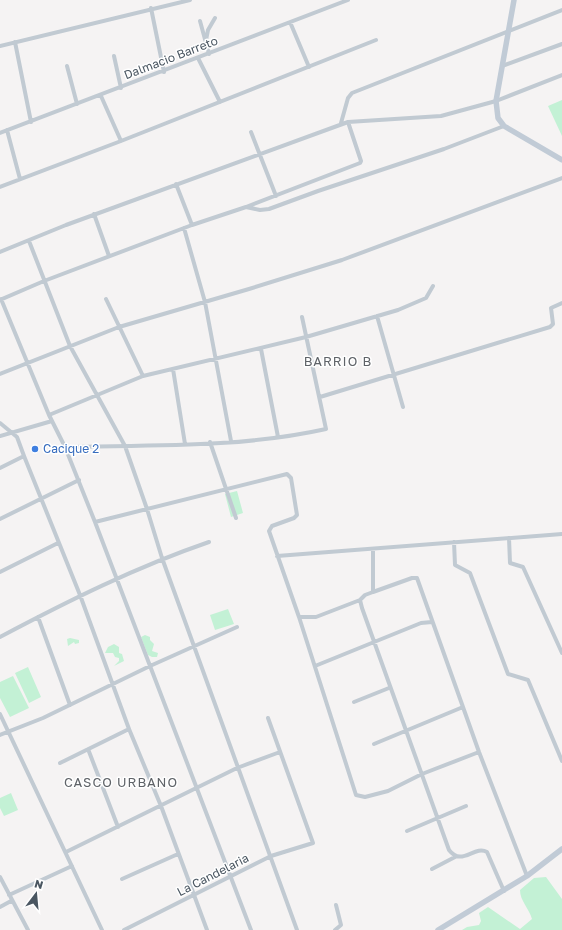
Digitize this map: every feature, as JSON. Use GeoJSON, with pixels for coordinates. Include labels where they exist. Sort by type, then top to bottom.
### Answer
{"type":"FeatureCollection","features":[{"type":"Feature","properties":{"kind":"main road"},"geometry":{"type":"LineString","coordinates":[[514,0],[496,101],[498,118],[504,126],[562,160]]}},
{"type":"Feature","properties":{"kind":"main road"},"geometry":{"type":"LineString","coordinates":[[438,930],[527,876],[562,849]]}},
{"type":"Feature","properties":{"kind":"street"},"geometry":{"type":"LineString","coordinates":[[0,46],[190,0]]}},
{"type":"Feature","properties":{"kind":"street","name":"Dalmacio Barreto"},"geometry":{"type":"LineString","coordinates":[[0,133],[164,72],[348,0]]}},
{"type":"Feature","properties":{"kind":"street"},"geometry":{"type":"LineString","coordinates":[[152,8],[164,72]]}},
{"type":"Feature","properties":{"kind":"street"},"geometry":{"type":"LineString","coordinates":[[341,123],[348,98],[352,94],[508,30],[562,10]]}},
{"type":"Feature","properties":{"kind":"street"},"geometry":{"type":"LineString","coordinates":[[206,40],[208,30],[215,18]]}},
{"type":"Feature","properties":{"kind":"street"},"geometry":{"type":"LineString","coordinates":[[200,21],[209,54]]}},
{"type":"Feature","properties":{"kind":"street"},"geometry":{"type":"LineString","coordinates":[[290,22],[308,67]]}},
{"type":"Feature","properties":{"kind":"street"},"geometry":{"type":"LineString","coordinates":[[0,186],[121,141],[376,40]]}},
{"type":"Feature","properties":{"kind":"street"},"geometry":{"type":"LineString","coordinates":[[14,42],[32,122]]}},
{"type":"Feature","properties":{"kind":"street"},"geometry":{"type":"LineString","coordinates":[[502,66],[562,44]]}},
{"type":"Feature","properties":{"kind":"street"},"geometry":{"type":"LineString","coordinates":[[114,56],[121,88]]}},
{"type":"Feature","properties":{"kind":"street"},"geometry":{"type":"LineString","coordinates":[[198,58],[220,102]]}},
{"type":"Feature","properties":{"kind":"street"},"geometry":{"type":"LineString","coordinates":[[67,66],[77,104]]}},
{"type":"Feature","properties":{"kind":"street"},"geometry":{"type":"LineString","coordinates":[[0,252],[94,214],[341,123],[441,116],[496,101],[562,75]]}},
{"type":"Feature","properties":{"kind":"street"},"geometry":{"type":"LineString","coordinates":[[101,96],[121,141]]}},
{"type":"Feature","properties":{"kind":"street"},"geometry":{"type":"LineString","coordinates":[[251,930],[66,447],[52,421],[26,363],[1,300],[44,281],[109,256],[276,196],[360,163],[361,161],[348,122]]}},
{"type":"Feature","properties":{"kind":"street"},"geometry":{"type":"LineString","coordinates":[[246,207],[260,210],[269,209],[444,149],[504,126]]}},
{"type":"Feature","properties":{"kind":"street"},"geometry":{"type":"LineString","coordinates":[[7,130],[20,179]]}},
{"type":"Feature","properties":{"kind":"street"},"geometry":{"type":"LineString","coordinates":[[251,132],[276,196]]}},
{"type":"Feature","properties":{"kind":"street"},"geometry":{"type":"LineString","coordinates":[[0,374],[119,327],[342,260],[562,178]]}},
{"type":"Feature","properties":{"kind":"street"},"geometry":{"type":"LineString","coordinates":[[176,184],[192,225]]}},
{"type":"Feature","properties":{"kind":"street"},"geometry":{"type":"LineString","coordinates":[[94,214],[109,256]]}},
{"type":"Feature","properties":{"kind":"street"},"geometry":{"type":"LineString","coordinates":[[184,228],[205,302],[231,441]]}},
{"type":"Feature","properties":{"kind":"street"},"geometry":{"type":"LineString","coordinates":[[29,241],[70,346],[96,396],[125,446],[193,646],[297,930]]}},
{"type":"Feature","properties":{"kind":"street"},"geometry":{"type":"LineString","coordinates":[[50,415],[143,376],[261,349],[398,310],[421,301],[429,295],[433,286]]}},
{"type":"Feature","properties":{"kind":"street"},"geometry":{"type":"LineString","coordinates":[[106,299],[143,376]]}},
{"type":"Feature","properties":{"kind":"street"},"geometry":{"type":"LineString","coordinates":[[320,397],[550,328],[553,324],[551,308],[562,303]]}},
{"type":"Feature","properties":{"kind":"street"},"geometry":{"type":"LineString","coordinates":[[377,316],[403,407]]}},
{"type":"Feature","properties":{"kind":"street"},"geometry":{"type":"LineString","coordinates":[[66,447],[185,444],[278,438],[326,429],[302,317]]}},
{"type":"Feature","properties":{"kind":"street"},"geometry":{"type":"LineString","coordinates":[[261,349],[278,438]]}},
{"type":"Feature","properties":{"kind":"street"},"geometry":{"type":"LineString","coordinates":[[173,369],[185,444]]}},
{"type":"Feature","properties":{"kind":"street"},"geometry":{"type":"LineString","coordinates":[[0,436],[52,421]]}},
{"type":"Feature","properties":{"kind":"street"},"geometry":{"type":"LineString","coordinates":[[0,423],[16,437],[24,456],[80,595],[114,684],[129,729],[161,806],[193,897],[207,930]]}},
{"type":"Feature","properties":{"kind":"street"},"geometry":{"type":"LineString","coordinates":[[210,442],[236,518]]}},
{"type":"Feature","properties":{"kind":"street"},"geometry":{"type":"LineString","coordinates":[[0,468],[24,456]]}},
{"type":"Feature","properties":{"kind":"street"},"geometry":{"type":"LineString","coordinates":[[95,522],[285,474],[291,478],[298,512],[294,518],[270,528],[269,531],[299,617],[356,795],[365,797],[388,791],[422,774],[479,752]]}},
{"type":"Feature","properties":{"kind":"street"},"geometry":{"type":"LineString","coordinates":[[0,519],[79,480]]}},
{"type":"Feature","properties":{"kind":"street"},"geometry":{"type":"LineString","coordinates":[[277,556],[562,534]]}},
{"type":"Feature","properties":{"kind":"street"},"geometry":{"type":"LineString","coordinates":[[509,538],[510,563],[523,567],[562,653]]}},
{"type":"Feature","properties":{"kind":"street"},"geometry":{"type":"LineString","coordinates":[[0,637],[116,578],[162,558],[209,542]]}},
{"type":"Feature","properties":{"kind":"street"},"geometry":{"type":"LineString","coordinates":[[454,542],[455,565],[470,573],[508,674],[528,680],[562,761]]}},
{"type":"Feature","properties":{"kind":"street"},"geometry":{"type":"LineString","coordinates":[[0,572],[58,543]]}},
{"type":"Feature","properties":{"kind":"street"},"geometry":{"type":"LineString","coordinates":[[373,549],[373,592]]}},
{"type":"Feature","properties":{"kind":"street"},"geometry":{"type":"LineString","coordinates":[[299,617],[316,617],[360,600],[365,595],[412,578],[417,578],[479,752],[527,876]]}},
{"type":"Feature","properties":{"kind":"street"},"geometry":{"type":"LineString","coordinates":[[360,600],[389,688],[422,774],[437,819],[449,850],[455,857]]}},
{"type":"Feature","properties":{"kind":"street"},"geometry":{"type":"LineString","coordinates":[[38,617],[70,705]]}},
{"type":"Feature","properties":{"kind":"street"},"geometry":{"type":"LineString","coordinates":[[315,666],[421,623],[432,622]]}},
{"type":"Feature","properties":{"kind":"street"},"geometry":{"type":"LineString","coordinates":[[0,735],[43,718],[150,666],[236,627]]}},
{"type":"Feature","properties":{"kind":"street"},"geometry":{"type":"LineString","coordinates":[[354,702],[389,688]]}},
{"type":"Feature","properties":{"kind":"street"},"geometry":{"type":"LineString","coordinates":[[374,744],[463,707]]}},
{"type":"Feature","properties":{"kind":"street"},"geometry":{"type":"LineString","coordinates":[[0,714],[102,930]]}},
{"type":"Feature","properties":{"kind":"street"},"geometry":{"type":"LineString","coordinates":[[66,852],[237,768],[280,752],[268,718]]}},
{"type":"Feature","properties":{"kind":"street"},"geometry":{"type":"LineString","coordinates":[[60,763],[129,729]]}},
{"type":"Feature","properties":{"kind":"street"},"geometry":{"type":"LineString","coordinates":[[88,749],[118,827]]}},
{"type":"Feature","properties":{"kind":"street","name":"La Candelaria"},"geometry":{"type":"LineString","coordinates":[[124,930],[193,897],[271,856],[313,843],[280,752]]}},
{"type":"Feature","properties":{"kind":"street"},"geometry":{"type":"LineString","coordinates":[[407,831],[466,806]]}},
{"type":"Feature","properties":{"kind":"street"},"geometry":{"type":"LineString","coordinates":[[432,869],[455,857],[460,857],[482,850],[487,852],[504,891]]}},
{"type":"Feature","properties":{"kind":"street"},"geometry":{"type":"LineString","coordinates":[[122,879],[178,854]]}},
{"type":"Feature","properties":{"kind":"street"},"geometry":{"type":"LineString","coordinates":[[9,895],[72,866]]}},
{"type":"Feature","properties":{"kind":"street"},"geometry":{"type":"LineString","coordinates":[[0,877],[11,901],[28,930]]}},
{"type":"Feature","properties":{"kind":"street"},"geometry":{"type":"LineString","coordinates":[[0,907],[11,901]]}},
{"type":"Feature","properties":{"kind":"street"},"geometry":{"type":"LineString","coordinates":[[336,905],[341,925],[336,930]]}},
{"type":"Feature","properties":{"kind":"green space"},"geometry":{"type":"Polygon","coordinates":[[[562,100],[562,136],[548,106],[562,100]]]}},
{"type":"Feature","properties":{"kind":"green space"},"geometry":{"type":"Polygon","coordinates":[[[237,491],[243,513],[231,517],[225,494],[237,491]]]}},
{"type":"Feature","properties":{"kind":"green space"},"geometry":{"type":"Polygon","coordinates":[[[228,609],[234,624],[215,630],[210,615],[228,609]]]}},
{"type":"Feature","properties":{"kind":"green space"},"geometry":{"type":"Polygon","coordinates":[[[145,635],[150,637],[150,640],[154,644],[152,651],[158,653],[157,657],[148,655],[141,637],[145,635]]]}},
{"type":"Feature","properties":{"kind":"green space"},"geometry":{"type":"Polygon","coordinates":[[[70,638],[79,640],[79,643],[75,644],[74,642],[68,646],[67,639],[70,638]]]}},
{"type":"Feature","properties":{"kind":"green space"},"geometry":{"type":"Polygon","coordinates":[[[114,644],[119,647],[119,653],[122,654],[124,661],[114,666],[119,661],[119,658],[115,657],[113,653],[105,653],[108,647],[114,644]]]}},
{"type":"Feature","properties":{"kind":"green space"},"geometry":{"type":"Polygon","coordinates":[[[28,667],[41,697],[29,703],[15,673],[28,667]]]}},
{"type":"Feature","properties":{"kind":"green space"},"geometry":{"type":"Polygon","coordinates":[[[13,676],[29,708],[10,717],[0,698],[0,682],[13,676]]]}},
{"type":"Feature","properties":{"kind":"green space"},"geometry":{"type":"Polygon","coordinates":[[[11,793],[18,810],[4,816],[0,808],[0,798],[11,793]]]}},
{"type":"Feature","properties":{"kind":"green space"},"geometry":{"type":"Polygon","coordinates":[[[546,877],[562,899],[562,930],[462,930],[467,927],[479,925],[481,921],[479,913],[488,907],[520,929],[532,919],[521,898],[520,890],[534,878],[546,877]]]}},
{"type":"Feature","properties":{"kind":"place","name":"Cacique 2"},"geometry":{"type":"Point","coordinates":[35,449]}},
{"type":"Feature","properties":{"kind":"district","name":"BARRIO B"},"geometry":{"type":"Point","coordinates":[338,361]}},
{"type":"Feature","properties":{"kind":"district","name":"CASCO URBANO"},"geometry":{"type":"Point","coordinates":[121,782]}}]}
